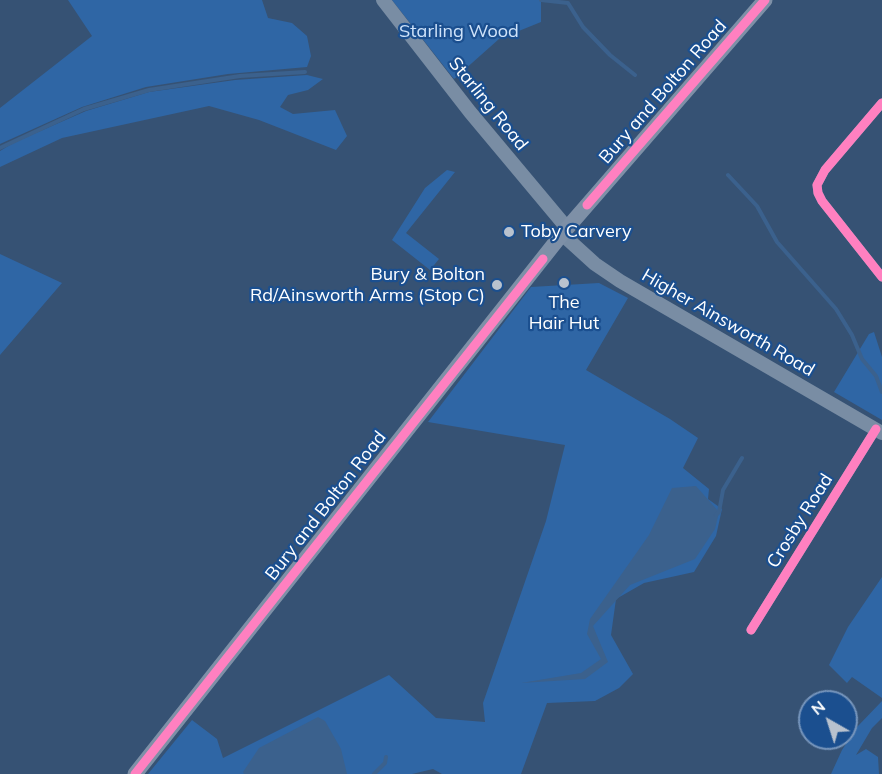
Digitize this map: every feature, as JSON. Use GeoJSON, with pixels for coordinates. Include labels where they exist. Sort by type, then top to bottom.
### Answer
{"type":"FeatureCollection","features":[{"type":"Feature","properties":{"kind":"highway","name":"Bury and Bolton Road"},"geometry":{"type":"LineString","coordinates":[[135,774],[565,231],[765,0]]}},
{"type":"Feature","properties":{"kind":"main road","name":"Starling Road"},"geometry":{"type":"LineString","coordinates":[[383,0],[565,231]]}},
{"type":"Feature","properties":{"kind":"main road","name":"Higher Ainsworth Road"},"geometry":{"type":"LineString","coordinates":[[565,231],[595,264],[620,281],[879,431]]}},
{"type":"Feature","properties":{"kind":"street"},"geometry":{"type":"LineString","coordinates":[[882,103],[825,170],[817,185],[822,201],[882,277]]}},
{"type":"Feature","properties":{"kind":"street","name":"Crosby Road"},"geometry":{"type":"LineString","coordinates":[[752,630],[879,431]]}},
{"type":"Feature","properties":{"kind":"green space"},"geometry":{"type":"Polygon","coordinates":[[[68,0],[262,0],[268,18],[292,23],[307,36],[311,56],[307,67],[228,74],[146,87],[82,107],[0,144],[0,108],[92,36],[68,0]]]}},
{"type":"Feature","properties":{"kind":"green space","name":"Starling Wood"},"geometry":{"type":"Polygon","coordinates":[[[392,0],[541,0],[541,22],[499,39],[454,79],[392,0]]]}},
{"type":"Feature","properties":{"kind":"green space"},"geometry":{"type":"Polygon","coordinates":[[[307,75],[323,79],[308,90],[288,95],[280,107],[293,114],[335,110],[347,136],[336,150],[259,120],[209,106],[62,138],[0,167],[0,151],[13,143],[86,111],[149,92],[235,80],[307,75]]]}},
{"type":"Feature","properties":{"kind":"green space"},"geometry":{"type":"Polygon","coordinates":[[[447,170],[455,172],[406,233],[439,259],[430,270],[392,240],[425,188],[447,170]]]}},
{"type":"Feature","properties":{"kind":"green space"},"geometry":{"type":"Polygon","coordinates":[[[0,254],[62,283],[0,355],[0,254]]]}},
{"type":"Feature","properties":{"kind":"green space"},"geometry":{"type":"Polygon","coordinates":[[[599,283],[628,298],[586,370],[698,438],[683,468],[709,489],[708,499],[722,509],[716,536],[694,572],[644,583],[616,599],[611,635],[633,674],[619,688],[595,701],[547,703],[521,774],[442,774],[433,769],[412,774],[148,774],[192,720],[217,739],[223,758],[389,675],[436,718],[485,722],[483,703],[546,521],[565,445],[428,422],[531,287],[599,283]]]}},
{"type":"Feature","properties":{"kind":"green space"},"geometry":{"type":"Polygon","coordinates":[[[874,332],[882,357],[882,420],[834,392],[869,334],[874,332]]]}},
{"type":"Feature","properties":{"kind":"green space"},"geometry":{"type":"Polygon","coordinates":[[[882,577],[882,698],[852,677],[847,683],[829,665],[848,627],[882,577]]]}},
{"type":"Feature","properties":{"kind":"green space"},"geometry":{"type":"Polygon","coordinates":[[[882,701],[882,718],[872,728],[856,755],[866,749],[878,757],[879,774],[831,774],[842,750],[858,750],[858,726],[882,701]]]}},
{"type":"Feature","properties":{"kind":"shaded area"},"geometry":{"type":"Polygon","coordinates":[[[696,486],[719,512],[715,529],[695,559],[630,585],[593,626],[608,662],[585,679],[521,683],[581,673],[601,659],[587,634],[590,619],[649,535],[672,488],[696,486]]]}},
{"type":"Feature","properties":{"kind":"shaded area"},"geometry":{"type":"Polygon","coordinates":[[[318,717],[325,721],[341,749],[347,774],[244,774],[243,772],[259,748],[318,717]]]}},
{"type":"Feature","properties":{"kind":"waterway"},"geometry":{"type":"LineString","coordinates":[[541,0],[568,3],[583,27],[610,55],[635,75]]}},
{"type":"Feature","properties":{"kind":"waterway"},"geometry":{"type":"LineString","coordinates":[[0,148],[84,109],[149,90],[240,76],[305,72]]}},
{"type":"Feature","properties":{"kind":"waterway"},"geometry":{"type":"LineString","coordinates":[[728,175],[757,206],[777,242],[836,309],[852,335],[862,359],[876,376],[882,392]]}},
{"type":"Feature","properties":{"kind":"waterway"},"geometry":{"type":"LineString","coordinates":[[716,515],[719,512],[723,490],[742,458]]}},
{"type":"Feature","properties":{"kind":"waterway"},"geometry":{"type":"LineString","coordinates":[[374,774],[385,763],[386,757]]}},
{"type":"Feature","properties":{"kind":"cycle path"},"geometry":{"type":"LineString","coordinates":[[587,205],[765,0]]}},
{"type":"Feature","properties":{"kind":"cycle path"},"geometry":{"type":"LineString","coordinates":[[882,103],[825,170],[817,185],[822,201],[882,277]]}},
{"type":"Feature","properties":{"kind":"cycle path"},"geometry":{"type":"LineString","coordinates":[[135,774],[543,259]]}},
{"type":"Feature","properties":{"kind":"cycle path"},"geometry":{"type":"LineString","coordinates":[[751,630],[876,429]]}},
{"type":"Feature","properties":{"kind":"place","name":"Toby Carvery"},"geometry":{"type":"Point","coordinates":[509,232]}},
{"type":"Feature","properties":{"kind":"place","name":"The Hair Hut"},"geometry":{"type":"Point","coordinates":[564,283]}},
{"type":"Feature","properties":{"kind":"place","name":"Bury & Bolton Rd/Ainsworth Arms (Stop C)"},"geometry":{"type":"Point","coordinates":[497,285]}}]}
